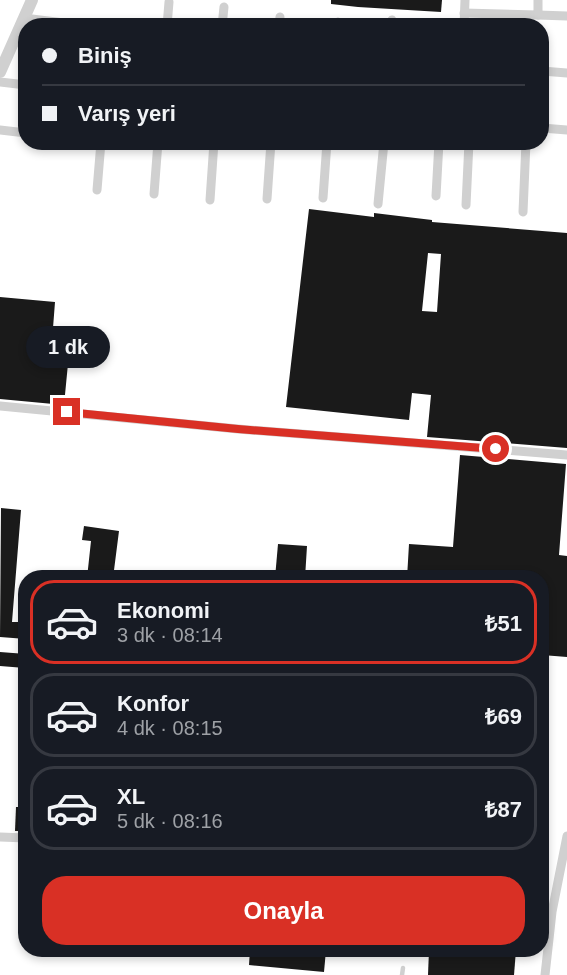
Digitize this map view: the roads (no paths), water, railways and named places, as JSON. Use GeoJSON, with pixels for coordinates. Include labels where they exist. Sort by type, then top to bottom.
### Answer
{"type":"FeatureCollection","features":[{"type":"Feature","properties":{"kind":"street"},"geometry":{"type":"LineString","coordinates":[[27,18],[32,0]]}},
{"type":"Feature","properties":{"kind":"street"},"geometry":{"type":"LineString","coordinates":[[29,18],[38,0]]}},
{"type":"Feature","properties":{"kind":"street"},"geometry":{"type":"LineString","coordinates":[[464,18],[465,0]]}},
{"type":"Feature","properties":{"kind":"street"},"geometry":{"type":"LineString","coordinates":[[538,0],[538,15]]}},
{"type":"Feature","properties":{"kind":"street"},"geometry":{"type":"LineString","coordinates":[[168,18],[169,2]]}},
{"type":"Feature","properties":{"kind":"street"},"geometry":{"type":"LineString","coordinates":[[223,18],[224,8]]}},
{"type":"Feature","properties":{"kind":"street"},"geometry":{"type":"LineString","coordinates":[[464,13],[567,16]]}},
{"type":"Feature","properties":{"kind":"street"},"geometry":{"type":"LineString","coordinates":[[0,93],[0,78],[18,40]]}},
{"type":"Feature","properties":{"kind":"street"},"geometry":{"type":"LineString","coordinates":[[549,72],[567,73]]}},
{"type":"Feature","properties":{"kind":"street"},"geometry":{"type":"LineString","coordinates":[[0,78],[18,83]]}},
{"type":"Feature","properties":{"kind":"street"},"geometry":{"type":"LineString","coordinates":[[549,129],[567,130]]}},
{"type":"Feature","properties":{"kind":"street"},"geometry":{"type":"LineString","coordinates":[[0,130],[18,132]]}},
{"type":"Feature","properties":{"kind":"street"},"geometry":{"type":"LineString","coordinates":[[97,190],[100,150]]}},
{"type":"Feature","properties":{"kind":"street"},"geometry":{"type":"LineString","coordinates":[[154,194],[157,150]]}},
{"type":"Feature","properties":{"kind":"street"},"geometry":{"type":"LineString","coordinates":[[210,200],[213,150]]}},
{"type":"Feature","properties":{"kind":"street"},"geometry":{"type":"LineString","coordinates":[[267,199],[270,150]]}},
{"type":"Feature","properties":{"kind":"street"},"geometry":{"type":"LineString","coordinates":[[323,198],[326,150]]}},
{"type":"Feature","properties":{"kind":"street"},"geometry":{"type":"LineString","coordinates":[[378,204],[383,150]]}},
{"type":"Feature","properties":{"kind":"street"},"geometry":{"type":"LineString","coordinates":[[436,196],[439,150]]}},
{"type":"Feature","properties":{"kind":"street"},"geometry":{"type":"LineString","coordinates":[[466,205],[469,150]]}},
{"type":"Feature","properties":{"kind":"street"},"geometry":{"type":"LineString","coordinates":[[523,212],[526,150]]}},
{"type":"Feature","properties":{"kind":"street"},"geometry":{"type":"LineString","coordinates":[[0,406],[238,429],[567,455]]}},
{"type":"Feature","properties":{"kind":"street"},"geometry":{"type":"LineString","coordinates":[[549,939],[567,836]]}},
{"type":"Feature","properties":{"kind":"street"},"geometry":{"type":"LineString","coordinates":[[0,837],[18,838]]}},
{"type":"Feature","properties":{"kind":"street"},"geometry":{"type":"LineString","coordinates":[[545,975],[547,957]]}},
{"type":"Feature","properties":{"kind":"lane"},"geometry":{"type":"LineString","coordinates":[[402,975],[404,968]]}}]}
